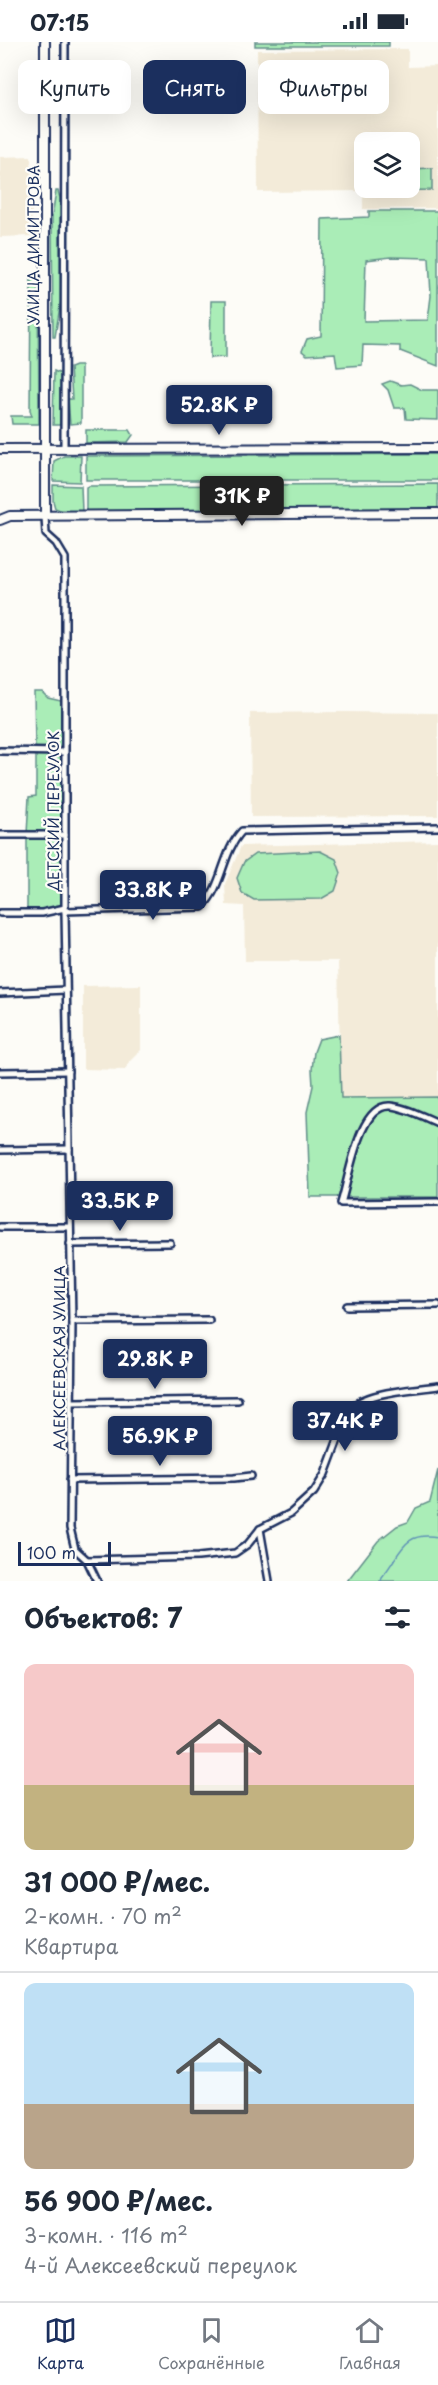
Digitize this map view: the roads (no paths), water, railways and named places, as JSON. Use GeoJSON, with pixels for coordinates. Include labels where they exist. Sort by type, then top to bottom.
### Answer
{"type":"FeatureCollection","features":[{"type":"Feature","properties":{"kind":"main road","name":"УЛИЦА ДИМИТРОВА"},"geometry":{"type":"LineString","coordinates":[[45,42],[45,516]]}},
{"type":"Feature","properties":{"kind":"main road"},"geometry":{"type":"LineString","coordinates":[[0,449],[438,448]]}},
{"type":"Feature","properties":{"kind":"main road"},"geometry":{"type":"LineString","coordinates":[[0,520],[10,516],[438,513]]}},
{"type":"Feature","properties":{"kind":"street"},"geometry":{"type":"LineString","coordinates":[[64,449],[65,42]]}},
{"type":"Feature","properties":{"kind":"street","name":"ДЕТСКИЙ ПЕРЕУЛОК"},"geometry":{"type":"LineString","coordinates":[[45,516],[46,534],[56,543],[65,558],[65,909],[202,907],[213,895],[229,849],[242,831],[438,827]]}},
{"type":"Feature","properties":{"kind":"street"},"geometry":{"type":"LineString","coordinates":[[0,752],[64,752]]}},
{"type":"Feature","properties":{"kind":"street"},"geometry":{"type":"LineString","coordinates":[[0,835],[65,835]]}},
{"type":"Feature","properties":{"kind":"street"},"geometry":{"type":"LineString","coordinates":[[0,913],[42,913],[65,909]]}},
{"type":"Feature","properties":{"kind":"street","name":"АЛЕКСЕЕВСКАЯ УЛИЦА"},"geometry":{"type":"LineString","coordinates":[[65,909],[72,1321],[71,1538],[75,1549],[87,1560],[97,1581]]}},
{"type":"Feature","properties":{"kind":"street"},"geometry":{"type":"LineString","coordinates":[[0,993],[66,990]]}},
{"type":"Feature","properties":{"kind":"street"},"geometry":{"type":"LineString","coordinates":[[0,1071],[68,1071]]}},
{"type":"Feature","properties":{"kind":"street"},"geometry":{"type":"LineString","coordinates":[[438,1123],[389,1106],[376,1109],[365,1121],[341,1203],[438,1202]]}},
{"type":"Feature","properties":{"kind":"street"},"geometry":{"type":"LineString","coordinates":[[0,1150],[69,1149]]}},
{"type":"Feature","properties":{"kind":"street"},"geometry":{"type":"LineString","coordinates":[[0,1227],[69,1227]]}},
{"type":"Feature","properties":{"kind":"street"},"geometry":{"type":"LineString","coordinates":[[70,1244],[170,1243]]}},
{"type":"Feature","properties":{"kind":"street"},"geometry":{"type":"LineString","coordinates":[[348,1306],[438,1305]]}},
{"type":"Feature","properties":{"kind":"street"},"geometry":{"type":"LineString","coordinates":[[72,1321],[209,1320]]}},
{"type":"Feature","properties":{"kind":"street"},"geometry":{"type":"LineString","coordinates":[[87,1560],[198,1557],[235,1553],[249,1544],[260,1529],[291,1513],[314,1492],[325,1474],[349,1410],[355,1402],[366,1397],[438,1386]]}},
{"type":"Feature","properties":{"kind":"street"},"geometry":{"type":"LineString","coordinates":[[72,1402],[238,1400]]}},
{"type":"Feature","properties":{"kind":"street"},"geometry":{"type":"LineString","coordinates":[[70,1480],[251,1476]]}},
{"type":"Feature","properties":{"kind":"street"},"geometry":{"type":"LineString","coordinates":[[260,1529],[269,1581]]}},
{"type":"Feature","properties":{"kind":"waterway"},"geometry":{"type":"LineString","coordinates":[[381,1581],[399,1552],[410,1541],[417,1537],[438,1537]]}}]}
